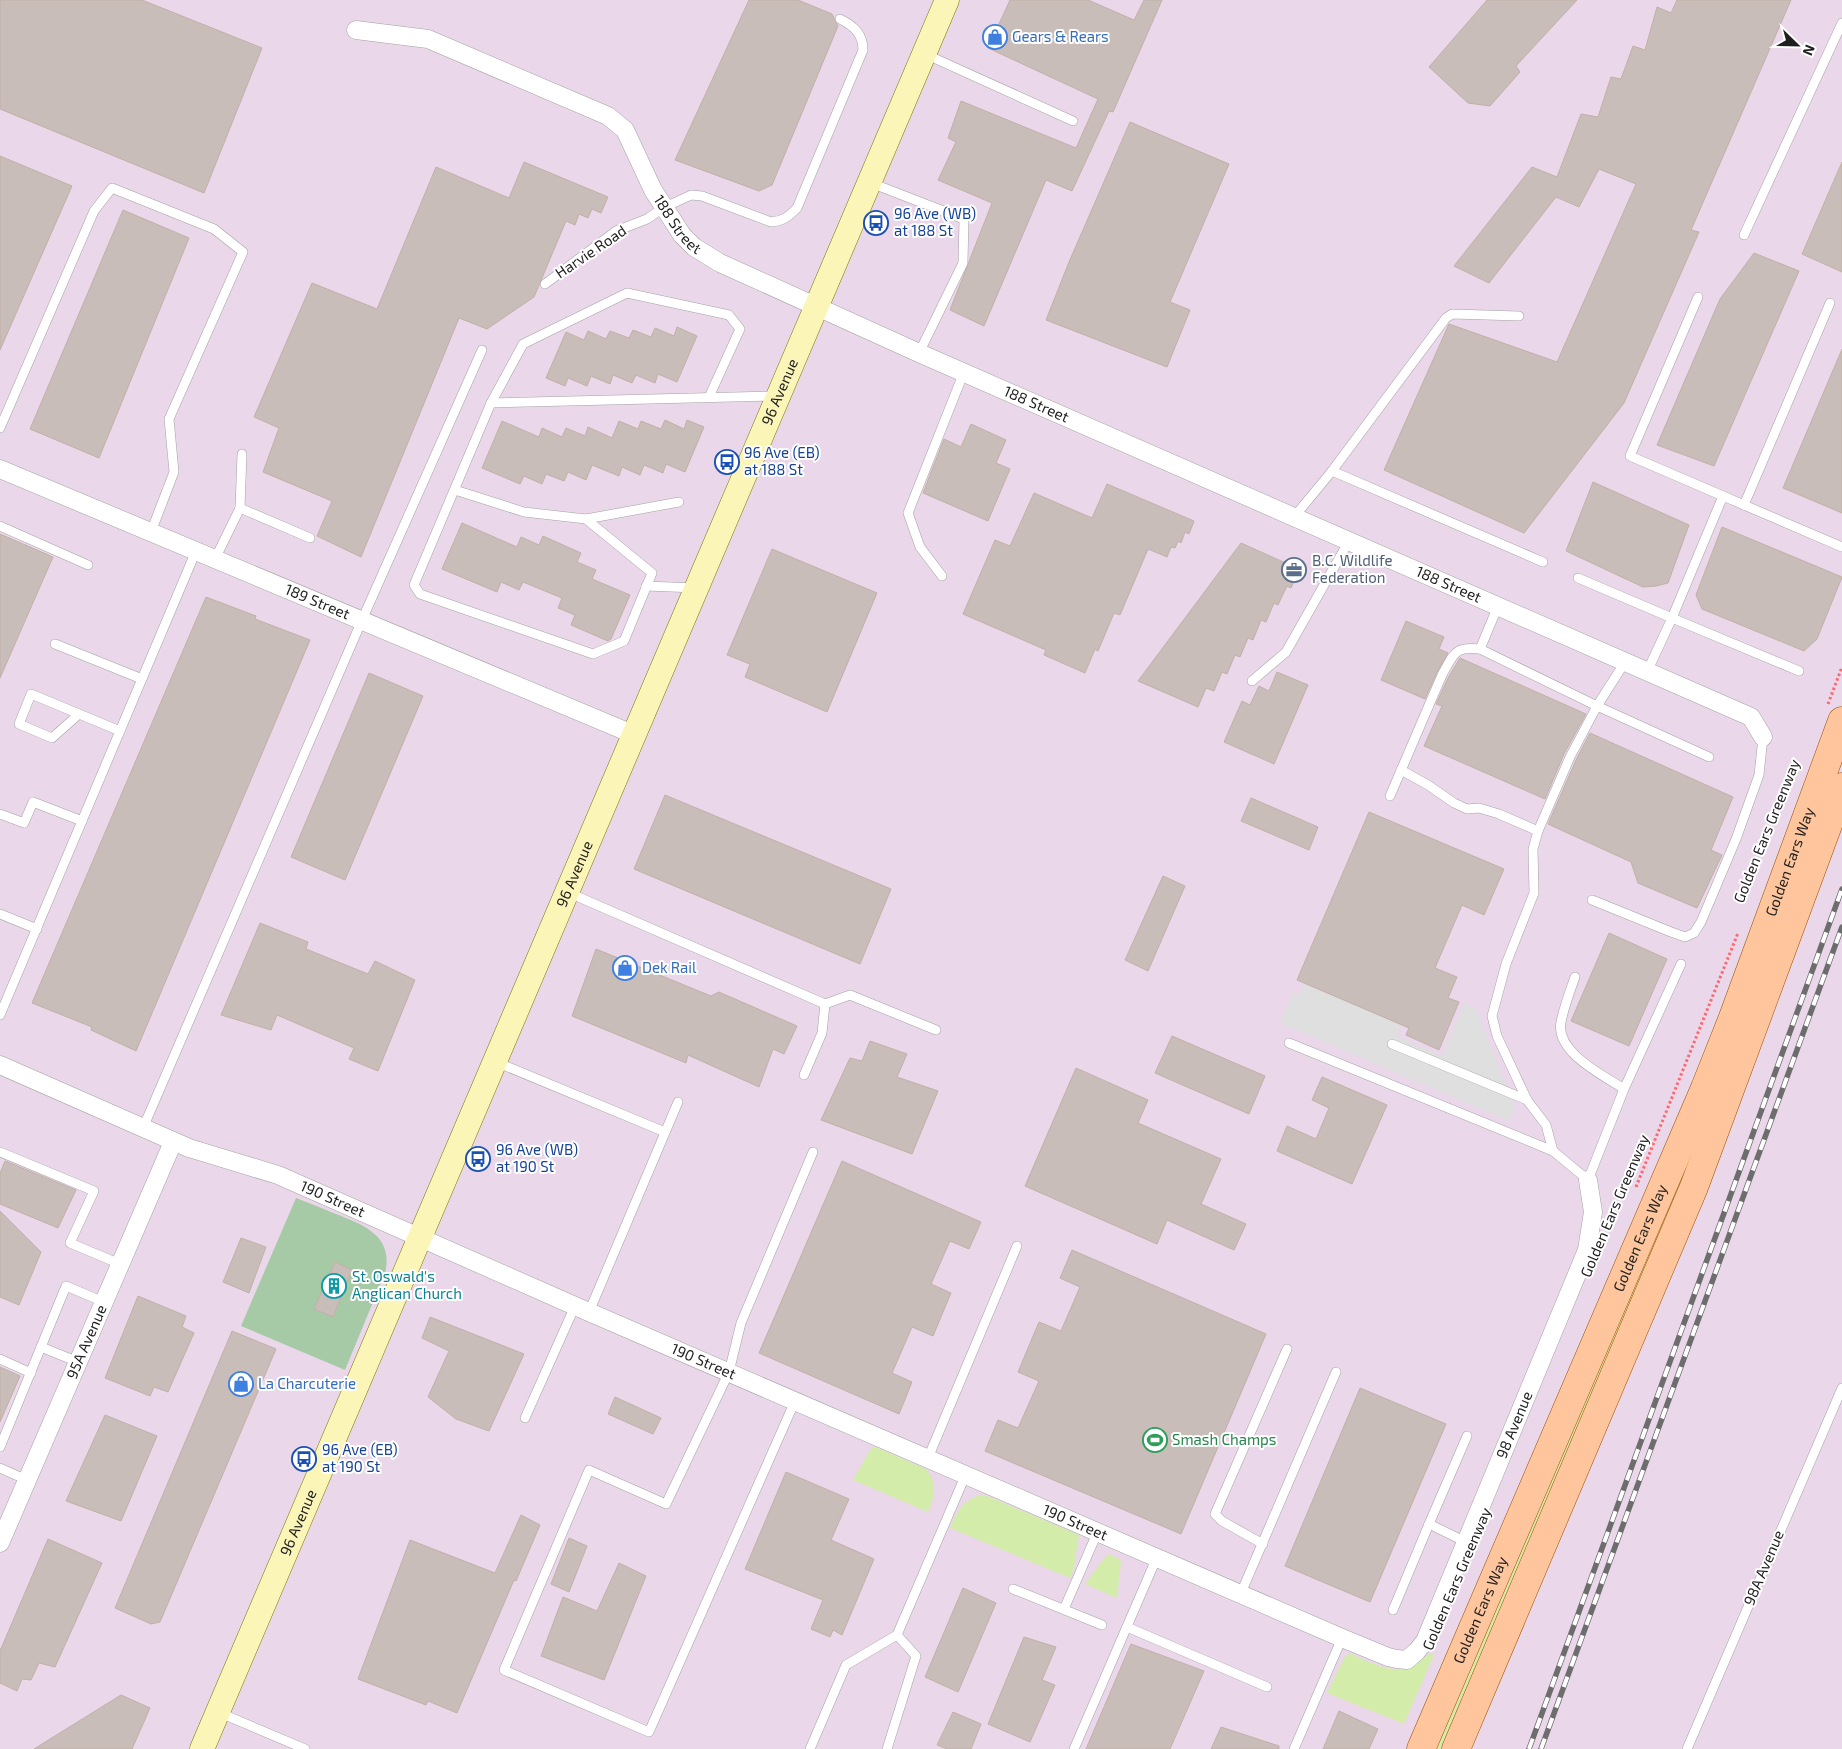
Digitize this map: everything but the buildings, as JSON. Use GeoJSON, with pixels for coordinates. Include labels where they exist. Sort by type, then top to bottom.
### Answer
{"type":"FeatureCollection","features":[{"type":"Feature","properties":{"kind":"main road","name":"96 Avenue"},"geometry":{"type":"LineString","coordinates":[[202,1749],[421,1239],[947,0]]}},
{"type":"Feature","properties":{"kind":"main road","name":"Golden Ears Way"},"geometry":{"type":"LineString","coordinates":[[1421,1749],[1705,1088],[1732,1020],[1834,717]]}},
{"type":"Feature","properties":{"kind":"main road","name":"Golden Ears Way"},"geometry":{"type":"LineString","coordinates":[[1456,1749],[1691,1195],[1842,787]]}},
{"type":"Feature","properties":{"kind":"street","name":"188 Street"},"geometry":{"type":"LineString","coordinates":[[356,30],[428,39],[608,116],[625,130],[653,190],[685,239],[702,253],[730,268],[1750,717],[1763,737]]}},
{"type":"Feature","properties":{"kind":"street","name":"189 Street"},"geometry":{"type":"LineString","coordinates":[[0,469],[635,735]]}},
{"type":"Feature","properties":{"kind":"street","name":"190 Street"},"geometry":{"type":"LineString","coordinates":[[0,1065],[173,1142],[206,1154],[278,1175],[421,1239],[1342,1638],[1388,1657],[1407,1660]]}},
{"type":"Feature","properties":{"kind":"street","name":"95A Avenue"},"geometry":{"type":"LineString","coordinates":[[0,1543],[5,1519],[27,1480],[173,1142]]}},
{"type":"Feature","properties":{"kind":"street","name":"98 Avenue"},"geometry":{"type":"LineString","coordinates":[[1407,1660],[1425,1641],[1587,1250],[1593,1212],[1588,1180]]}},
{"type":"Feature","properties":{"kind":"lane","name":"Harvie Road"},"geometry":{"type":"LineString","coordinates":[[545,284],[616,231],[647,219],[664,208],[691,195],[702,196],[771,222],[782,221],[797,208],[863,50],[863,40],[859,34],[851,24],[840,19]]}},
{"type":"Feature","properties":{"kind":"lane"},"geometry":{"type":"LineString","coordinates":[[1744,235],[1842,24]]}},
{"type":"Feature","properties":{"kind":"lane"},"geometry":{"type":"LineString","coordinates":[[924,54],[1073,121]]}},
{"type":"Feature","properties":{"kind":"lane"},"geometry":{"type":"LineString","coordinates":[[869,182],[964,219],[963,263],[919,352]]}},
{"type":"Feature","properties":{"kind":"lane"},"geometry":{"type":"LineString","coordinates":[[0,428],[94,212],[112,188],[214,229],[242,252],[170,419],[174,472],[151,532]]}},
{"type":"Feature","properties":{"kind":"lane"},"geometry":{"type":"LineString","coordinates":[[586,519],[652,573],[624,640],[593,654],[420,594],[414,585],[491,403],[523,344],[627,293],[729,315],[740,329],[709,397]]}},
{"type":"Feature","properties":{"kind":"lane"},"geometry":{"type":"LineString","coordinates":[[1698,297],[1630,456],[1842,547]]}},
{"type":"Feature","properties":{"kind":"lane"},"geometry":{"type":"LineString","coordinates":[[1744,505],[1830,303]]}},
{"type":"Feature","properties":{"kind":"lane"},"geometry":{"type":"LineString","coordinates":[[1294,517],[1332,471],[1446,318],[1452,314],[1519,316]]}},
{"type":"Feature","properties":{"kind":"lane"},"geometry":{"type":"LineString","coordinates":[[143,1128],[362,620],[482,350]]}},
{"type":"Feature","properties":{"kind":"lane"},"geometry":{"type":"LineString","coordinates":[[942,576],[920,547],[908,513],[964,372]]}},
{"type":"Feature","properties":{"kind":"lane"},"geometry":{"type":"LineString","coordinates":[[491,403],[779,396]]}},
{"type":"Feature","properties":{"kind":"lane"},"geometry":{"type":"LineString","coordinates":[[215,559],[240,508],[242,454]]}},
{"type":"Feature","properties":{"kind":"lane"},"geometry":{"type":"LineString","coordinates":[[1332,471],[1543,562]]}},
{"type":"Feature","properties":{"kind":"lane"},"geometry":{"type":"LineString","coordinates":[[454,490],[524,512],[586,519],[679,502]]}},
{"type":"Feature","properties":{"kind":"lane"},"geometry":{"type":"LineString","coordinates":[[1647,672],[1672,618],[1723,496]]}},
{"type":"Feature","properties":{"kind":"lane"},"geometry":{"type":"LineString","coordinates":[[240,508],[310,538]]}},
{"type":"Feature","properties":{"kind":"lane"},"geometry":{"type":"LineString","coordinates":[[0,526],[88,565]]}},
{"type":"Feature","properties":{"kind":"lane"},"geometry":{"type":"LineString","coordinates":[[1252,681],[1286,652],[1349,541]]}},
{"type":"Feature","properties":{"kind":"lane"},"geometry":{"type":"LineString","coordinates":[[0,1015],[196,551]]}},
{"type":"Feature","properties":{"kind":"lane"},"geometry":{"type":"LineString","coordinates":[[1578,578],[1799,671]]}},
{"type":"Feature","properties":{"kind":"lane"},"geometry":{"type":"LineString","coordinates":[[646,586],[696,588]]}},
{"type":"Feature","properties":{"kind":"lane"},"geometry":{"type":"LineString","coordinates":[[1480,649],[1498,606]]}},
{"type":"Feature","properties":{"kind":"lane"},"geometry":{"type":"LineString","coordinates":[[55,644],[142,679]]}},
{"type":"Feature","properties":{"kind":"lane"},"geometry":{"type":"LineString","coordinates":[[1390,796],[1442,675],[1458,650],[1466,647],[1480,649],[1597,706],[1709,757]]}},
{"type":"Feature","properties":{"kind":"lane"},"geometry":{"type":"LineString","coordinates":[[1553,1152],[1546,1124],[1527,1100],[1497,1036],[1492,1016],[1506,964],[1534,893],[1533,849],[1538,831],[1570,758],[1597,706],[1625,662]]}},
{"type":"Feature","properties":{"kind":"lane"},"geometry":{"type":"LineString","coordinates":[[79,714],[52,738],[19,724],[31,694],[120,730]]}},
{"type":"Feature","properties":{"kind":"lane"},"geometry":{"type":"LineString","coordinates":[[1592,900],[1686,937],[1694,933],[1701,922],[1736,839],[1759,775],[1763,737]]}},
{"type":"Feature","properties":{"kind":"lane"},"geometry":{"type":"LineString","coordinates":[[1401,770],[1467,809],[1479,808],[1499,814],[1538,831]]}},
{"type":"Feature","properties":{"kind":"lane"},"geometry":{"type":"LineString","coordinates":[[0,814],[24,823],[33,802],[82,821]]}},
{"type":"Feature","properties":{"kind":"lane"},"geometry":{"type":"LineString","coordinates":[[567,892],[825,1004],[850,995],[936,1030]]}},
{"type":"Feature","properties":{"kind":"lane"},"geometry":{"type":"LineString","coordinates":[[0,914],[37,928]]}},
{"type":"Feature","properties":{"kind":"lane"},"geometry":{"type":"LineString","coordinates":[[1289,1043],[1553,1152],[1588,1180],[1624,1089],[1681,964]]}},
{"type":"Feature","properties":{"kind":"lane"},"geometry":{"type":"LineString","coordinates":[[1575,977],[1560,1023],[1561,1035],[1576,1057],[1624,1089]]}},
{"type":"Feature","properties":{"kind":"lane"},"geometry":{"type":"LineString","coordinates":[[804,1075],[822,1033],[825,1004]]}},
{"type":"Feature","properties":{"kind":"lane"},"geometry":{"type":"LineString","coordinates":[[1392,1044],[1527,1100]]}},
{"type":"Feature","properties":{"kind":"lane"},"geometry":{"type":"LineString","coordinates":[[495,1062],[665,1132]]}},
{"type":"Feature","properties":{"kind":"lane"},"geometry":{"type":"LineString","coordinates":[[525,1418],[582,1309],[678,1102]]}},
{"type":"Feature","properties":{"kind":"lane"},"geometry":{"type":"LineString","coordinates":[[0,1152],[94,1191],[70,1243],[120,1264]]}},
{"type":"Feature","properties":{"kind":"lane"},"geometry":{"type":"LineString","coordinates":[[795,1401],[649,1732],[504,1670],[589,1470],[666,1504],[729,1372],[742,1323],[813,1152]]}},
{"type":"Feature","properties":{"kind":"lane"},"geometry":{"type":"LineString","coordinates":[[928,1458],[1017,1246]]}},
{"type":"Feature","properties":{"kind":"lane"},"geometry":{"type":"LineString","coordinates":[[0,1446],[66,1286],[104,1302]]}},
{"type":"Feature","properties":{"kind":"lane"},"geometry":{"type":"LineString","coordinates":[[41,1347],[78,1362]]}},
{"type":"Feature","properties":{"kind":"lane"},"geometry":{"type":"LineString","coordinates":[[1263,1544],[1222,1521],[1215,1514],[1287,1349]]}},
{"type":"Feature","properties":{"kind":"lane"},"geometry":{"type":"LineString","coordinates":[[0,1360],[30,1373]]}},
{"type":"Feature","properties":{"kind":"lane"},"geometry":{"type":"LineString","coordinates":[[1241,1593],[1336,1372]]}},
{"type":"Feature","properties":{"kind":"lane","name":"98A Avenue"},"geometry":{"type":"LineString","coordinates":[[1687,1749],[1842,1388]]}},
{"type":"Feature","properties":{"kind":"lane"},"geometry":{"type":"LineString","coordinates":[[1393,1610],[1467,1436]]}},
{"type":"Feature","properties":{"kind":"lane"},"geometry":{"type":"LineString","coordinates":[[0,1468],[27,1480]]}},
{"type":"Feature","properties":{"kind":"lane"},"geometry":{"type":"LineString","coordinates":[[810,1749],[846,1665],[897,1635],[966,1474]]}},
{"type":"Feature","properties":{"kind":"lane"},"geometry":{"type":"LineString","coordinates":[[1429,1524],[1466,1542]]}},
{"type":"Feature","properties":{"kind":"lane"},"geometry":{"type":"LineString","coordinates":[[1064,1610],[1098,1531]]}},
{"type":"Feature","properties":{"kind":"lane"},"geometry":{"type":"LineString","coordinates":[[1074,1749],[1157,1557]]}},
{"type":"Feature","properties":{"kind":"lane"},"geometry":{"type":"LineString","coordinates":[[1013,1589],[1102,1625]]}},
{"type":"Feature","properties":{"kind":"lane"},"geometry":{"type":"LineString","coordinates":[[1127,1627],[1267,1687]]}},
{"type":"Feature","properties":{"kind":"lane"},"geometry":{"type":"LineString","coordinates":[[887,1749],[916,1656],[897,1635]]}},
{"type":"Feature","properties":{"kind":"lane"},"geometry":{"type":"LineString","coordinates":[[1294,1749],[1342,1638]]}},
{"type":"Feature","properties":{"kind":"lane"},"geometry":{"type":"LineString","coordinates":[[218,1712],[305,1749]]}},
{"type":"Feature","properties":{"kind":"path"},"geometry":{"type":"LineString","coordinates":[[1834,717],[1842,666]]}},
{"type":"Feature","properties":{"kind":"path","name":"Golden Ears Greenway"},"geometry":{"type":"LineString","coordinates":[[1634,1192],[1741,925]]}},
{"type":"Feature","properties":{"kind":"shaded area"},"geometry":{"type":"Polygon","coordinates":[[[0,0],[1842,0],[1842,1749],[0,1749],[0,0]]]}},
{"type":"Feature","properties":{"kind":"shaded area"},"geometry":{"type":"Polygon","coordinates":[[[1304,983],[1401,1025],[1397,1036],[1442,1056],[1464,1004],[1476,1009],[1515,1108],[1509,1121],[1280,1023],[1293,992],[1299,994],[1304,983]]]}},
{"type":"Feature","properties":{"kind":"green space"},"geometry":{"type":"Polygon","coordinates":[[[1717,1098],[1445,1749],[1433,1749],[1668,1204],[1717,1098]]]}},
{"type":"Feature","properties":{"kind":"green space"},"geometry":{"type":"Polygon","coordinates":[[[296,1198],[347,1218],[366,1228],[381,1241],[385,1250],[387,1260],[385,1273],[345,1370],[241,1326],[296,1198]]]}},
{"type":"Feature","properties":{"kind":"green space"},"geometry":{"type":"Polygon","coordinates":[[[872,1447],[926,1469],[934,1485],[928,1512],[853,1480],[872,1447]]]}},
{"type":"Feature","properties":{"kind":"green space"},"geometry":{"type":"Polygon","coordinates":[[[977,1496],[987,1496],[1079,1535],[1074,1568],[1070,1578],[950,1528],[960,1509],[977,1496]]]}},
{"type":"Feature","properties":{"kind":"green space"},"geometry":{"type":"Polygon","coordinates":[[[1109,1554],[1120,1559],[1121,1563],[1117,1598],[1085,1584],[1109,1554]]]}},
{"type":"Feature","properties":{"kind":"green space"},"geometry":{"type":"Polygon","coordinates":[[[1349,1653],[1381,1667],[1391,1669],[1410,1667],[1420,1662],[1430,1653],[1434,1655],[1404,1724],[1327,1693],[1344,1658],[1349,1653]]]}},
{"type":"Feature","properties":{"kind":"railway"},"geometry":{"type":"LineString","coordinates":[[1529,1749],[1842,889]]}},
{"type":"Feature","properties":{"kind":"railway"},"geometry":{"type":"LineString","coordinates":[[1541,1749],[1842,927]]}},
{"type":"Feature","properties":{"kind":"place","name":"Gears & Rears"},"geometry":{"type":"Point","coordinates":[995,37]}},
{"type":"Feature","properties":{"kind":"place","name":"96 Ave (WB) at 188 St"},"geometry":{"type":"Point","coordinates":[876,223]}},
{"type":"Feature","properties":{"kind":"place","name":"96 Ave (EB) at 188 St"},"geometry":{"type":"Point","coordinates":[727,462]}},
{"type":"Feature","properties":{"kind":"place","name":"B.C. Wildlife Federation"},"geometry":{"type":"Point","coordinates":[1294,570]}},
{"type":"Feature","properties":{"kind":"place","name":"Dek Rail"},"geometry":{"type":"Point","coordinates":[625,968]}},
{"type":"Feature","properties":{"kind":"place","name":"96 Ave (WB) at 190 St"},"geometry":{"type":"Point","coordinates":[478,1159]}},
{"type":"Feature","properties":{"kind":"place","name":"St. Oswald's Anglican Church"},"geometry":{"type":"Point","coordinates":[334,1286]}},
{"type":"Feature","properties":{"kind":"place","name":"La Charcuterie"},"geometry":{"type":"Point","coordinates":[241,1384]}},
{"type":"Feature","properties":{"kind":"place","name":"Smash Champs"},"geometry":{"type":"Point","coordinates":[1155,1440]}},
{"type":"Feature","properties":{"kind":"place","name":"96 Ave (EB) at 190 St"},"geometry":{"type":"Point","coordinates":[304,1459]}}]}
